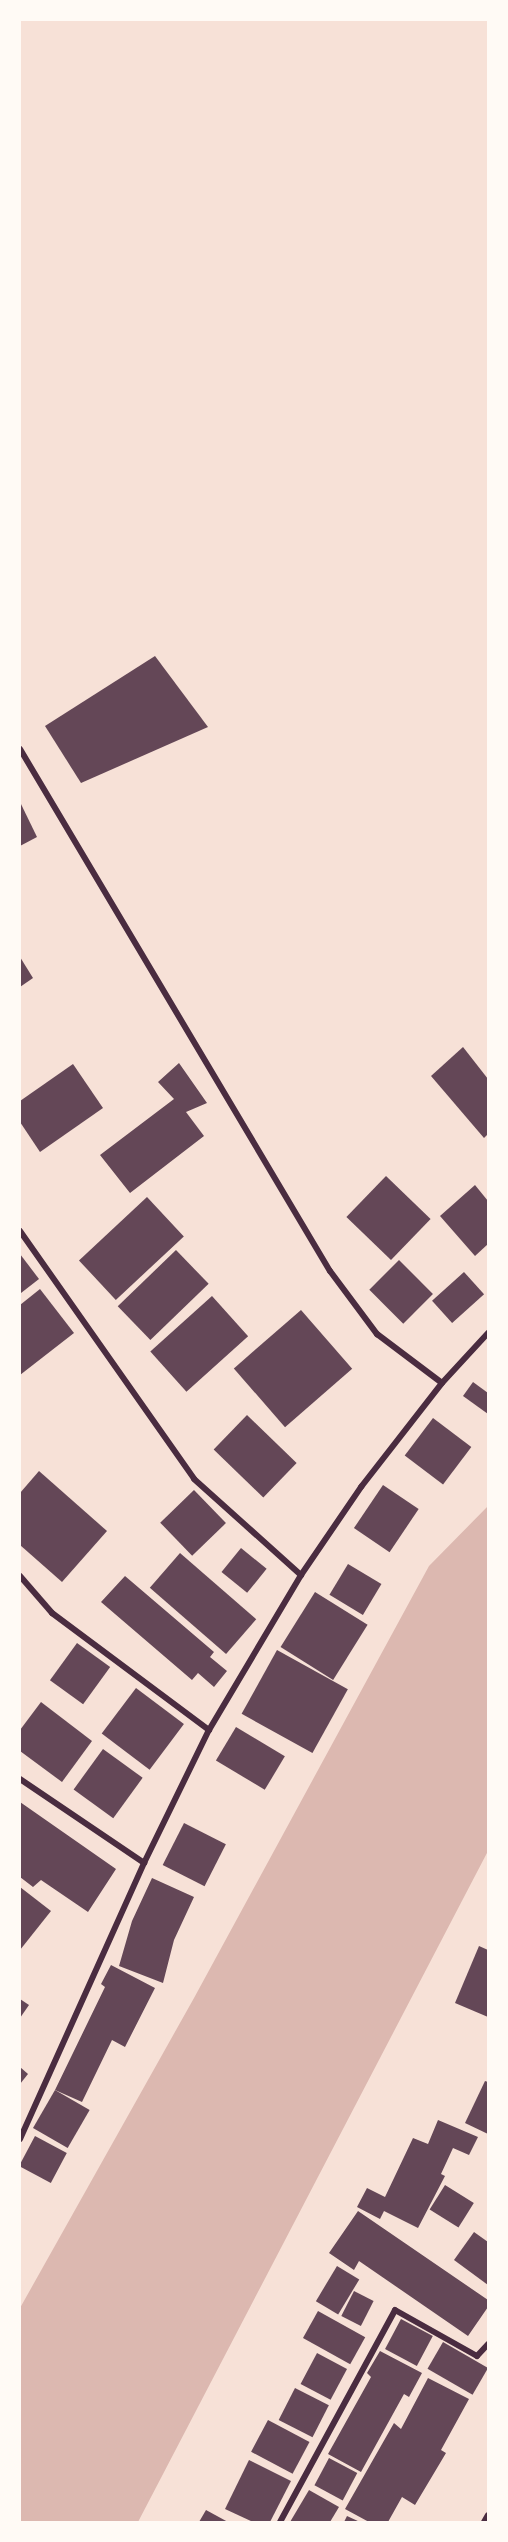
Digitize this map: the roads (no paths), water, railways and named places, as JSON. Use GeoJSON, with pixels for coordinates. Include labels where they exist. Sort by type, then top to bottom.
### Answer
{"type":"FeatureCollection","features":[{"type":"Feature","properties":{"kind":"street"},"geometry":{"type":"LineString","coordinates":[[20,749],[330,1271],[377,1334],[442,1383]]}},
{"type":"Feature","properties":{"kind":"street"},"geometry":{"type":"LineString","coordinates":[[20,1231],[194,1479],[301,1575]]}},
{"type":"Feature","properties":{"kind":"street"},"geometry":{"type":"LineString","coordinates":[[20,2139],[144,1863],[209,1730],[301,1575],[361,1486],[442,1383],[489,1333]]}},
{"type":"Feature","properties":{"kind":"street"},"geometry":{"type":"LineString","coordinates":[[20,1576],[52,1613],[209,1730]]}},
{"type":"Feature","properties":{"kind":"street"},"geometry":{"type":"LineString","coordinates":[[20,1779],[144,1863]]}},
{"type":"Feature","properties":{"kind":"street"},"geometry":{"type":"LineString","coordinates":[[280,2523],[395,2310],[477,2356],[489,2344]]}},
{"type":"Feature","properties":{"kind":"street"},"geometry":{"type":"LineString","coordinates":[[483,2523],[489,2515]]}}]}
